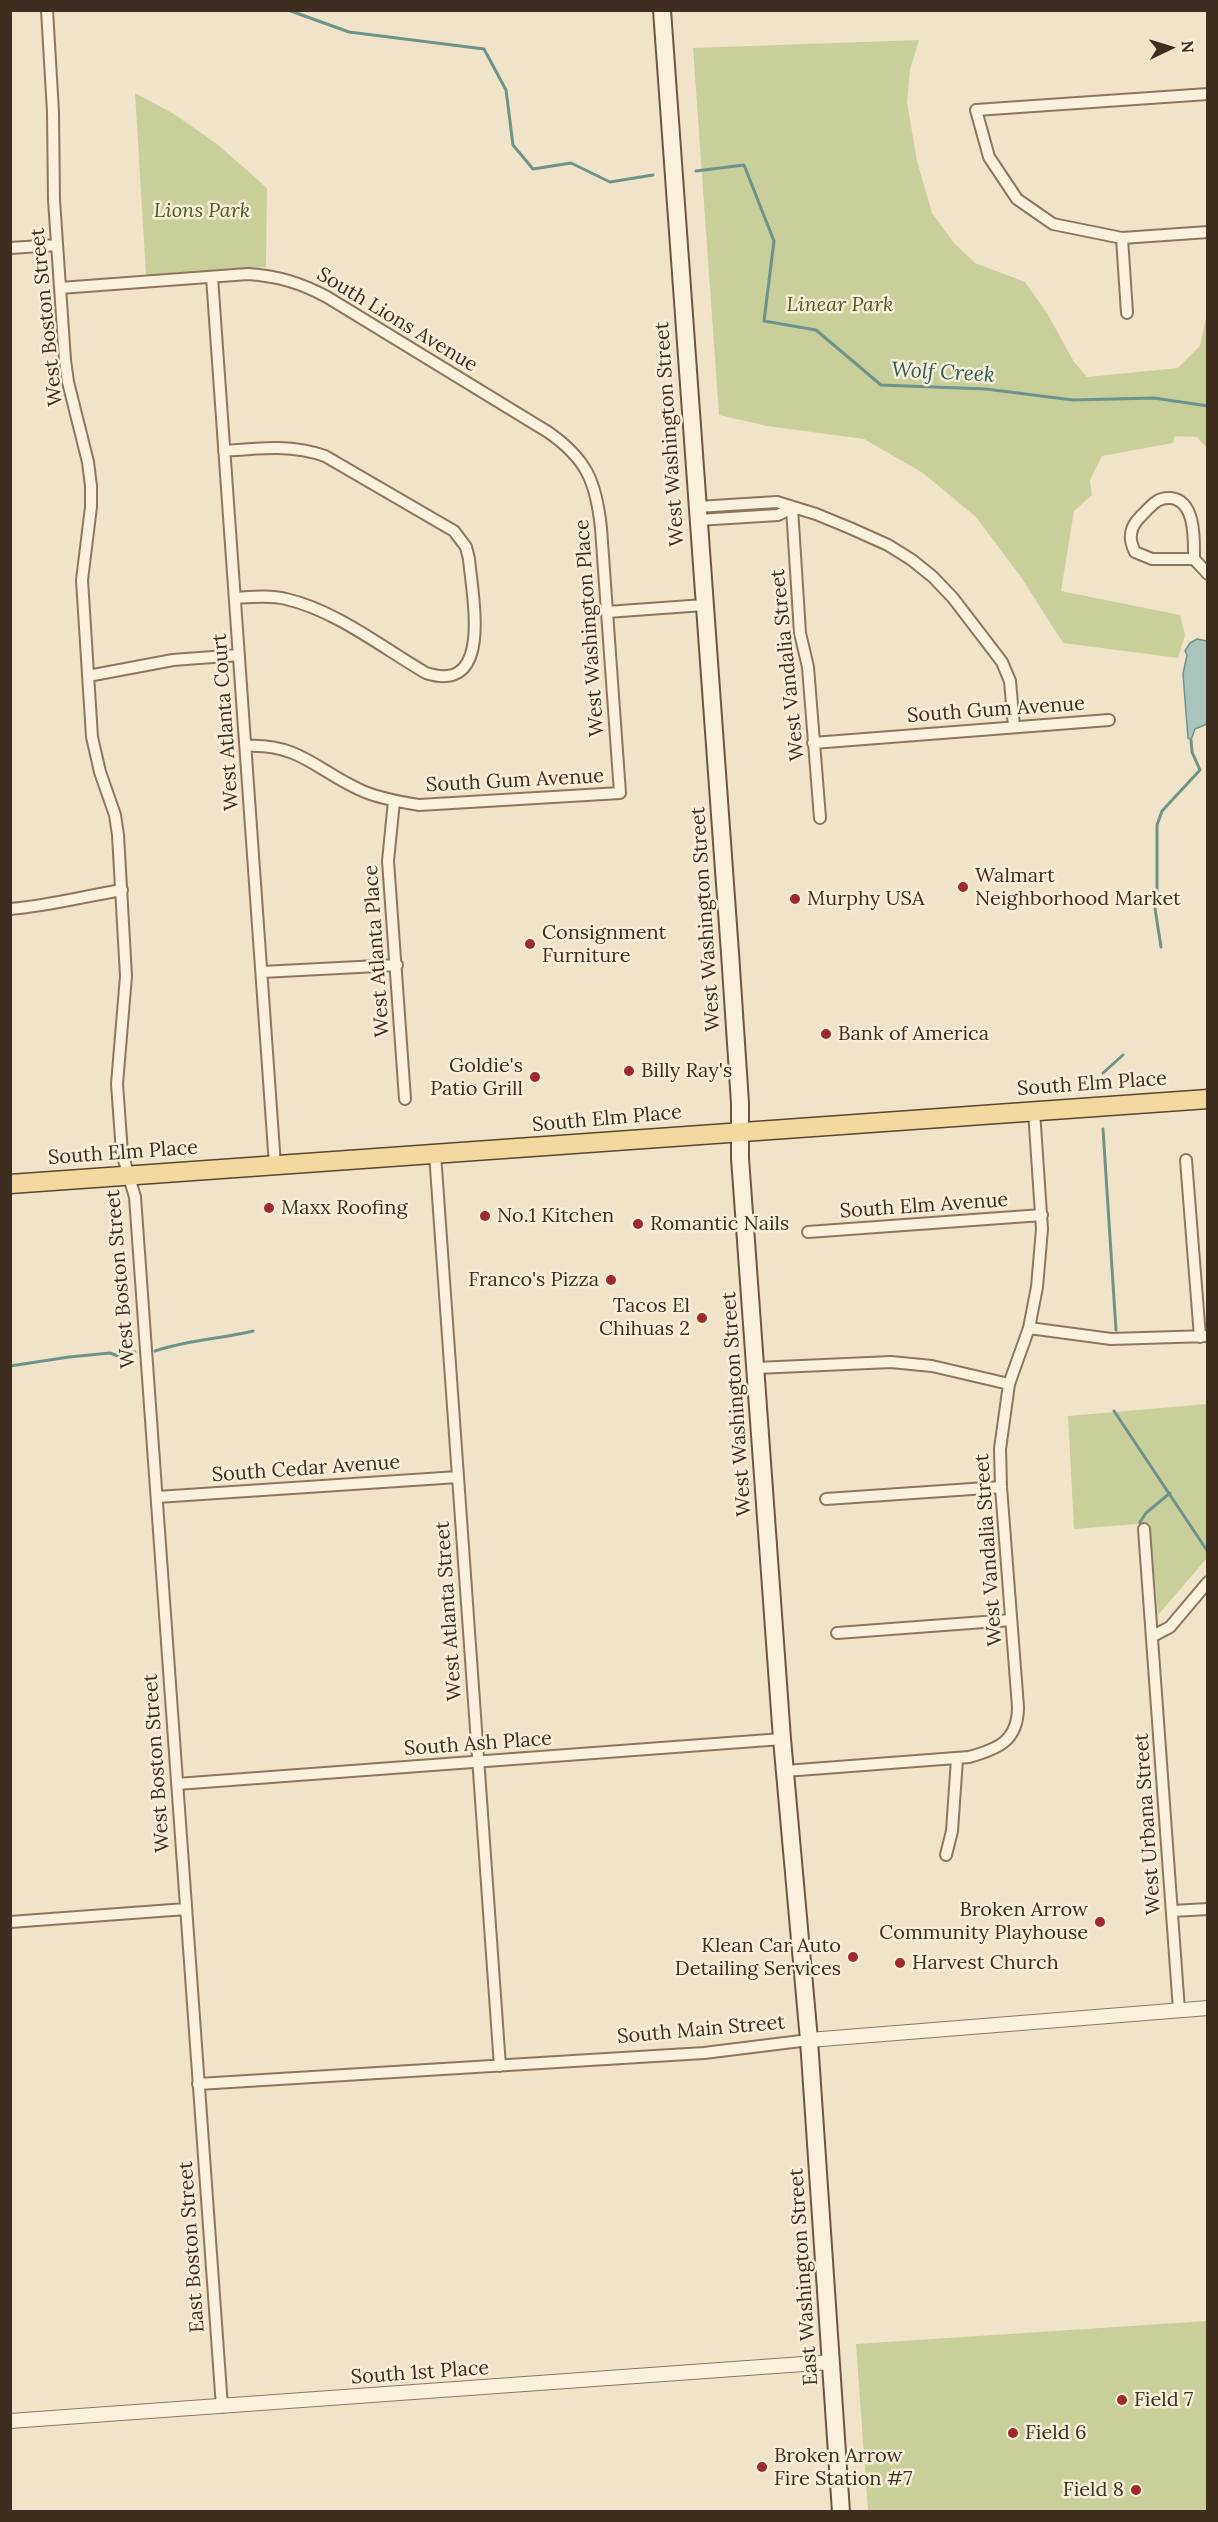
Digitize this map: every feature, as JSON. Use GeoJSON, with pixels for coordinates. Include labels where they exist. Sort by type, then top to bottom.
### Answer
{"type":"FeatureCollection","features":[{"type":"Feature","properties":{"kind":"main road","name":"West Washington Street"},"geometry":{"type":"LineString","coordinates":[[662,10],[730,953],[782,1739],[809,2040]]}},
{"type":"Feature","properties":{"kind":"main road","name":"South Elm Place"},"geometry":{"type":"LineString","coordinates":[[10,1184],[1208,1099]]}},
{"type":"Feature","properties":{"kind":"main road","name":"East Washington Street"},"geometry":{"type":"LineString","coordinates":[[809,2040],[841,2511]]}},
{"type":"Feature","properties":{"kind":"street","name":"West Boston Street"},"geometry":{"type":"LineString","coordinates":[[47,10],[52,79],[57,245],[68,382],[88,462],[91,486],[91,507],[82,580],[92,737],[100,772],[115,815],[122,890],[126,976],[117,1084],[122,1153],[135,1197],[198,2084]]}},
{"type":"Feature","properties":{"kind":"street"},"geometry":{"type":"LineString","coordinates":[[1208,94],[976,110],[989,157],[1017,199],[1053,224],[1122,238],[1208,232]]}},
{"type":"Feature","properties":{"kind":"street"},"geometry":{"type":"LineString","coordinates":[[1122,238],[1127,313]]}},
{"type":"Feature","properties":{"kind":"street"},"geometry":{"type":"LineString","coordinates":[[10,248],[57,245]]}},
{"type":"Feature","properties":{"kind":"street","name":"South Lions Avenue"},"geometry":{"type":"LineString","coordinates":[[60,288],[248,274],[270,276],[311,289],[548,432],[563,443],[583,464]]}},
{"type":"Feature","properties":{"kind":"street","name":"West Atlanta Court"},"geometry":{"type":"LineString","coordinates":[[212,277],[275,1165]]}},
{"type":"Feature","properties":{"kind":"street"},"geometry":{"type":"LineString","coordinates":[[224,451],[276,447],[305,449],[326,456],[454,531],[466,547],[470,560],[475,645],[468,664],[458,672],[437,677],[426,674],[308,605],[284,598],[235,598]]}},
{"type":"Feature","properties":{"kind":"street","name":"West Washington Place"},"geometry":{"type":"LineString","coordinates":[[583,464],[597,493],[620,793]]}},
{"type":"Feature","properties":{"kind":"street"},"geometry":{"type":"LineString","coordinates":[[1194,559],[1152,559],[1135,552],[1131,541],[1132,530],[1156,501],[1165,498],[1177,499],[1187,507],[1193,535],[1194,559],[1208,574]]}},
{"type":"Feature","properties":{"kind":"street"},"geometry":{"type":"LineString","coordinates":[[697,514],[777,502],[816,514],[888,545],[933,577],[953,598],[1002,662],[1010,681],[1014,727]]}},
{"type":"Feature","properties":{"kind":"street","name":"West Vandalia Street"},"geometry":{"type":"LineString","coordinates":[[792,508],[800,633],[808,667],[820,818]]}},
{"type":"Feature","properties":{"kind":"street"},"geometry":{"type":"LineString","coordinates":[[607,612],[704,605]]}},
{"type":"Feature","properties":{"kind":"street"},"geometry":{"type":"LineString","coordinates":[[88,676],[173,660],[239,655]]}},
{"type":"Feature","properties":{"kind":"street","name":"South Gum Avenue"},"geometry":{"type":"LineString","coordinates":[[813,742],[1109,720]]}},
{"type":"Feature","properties":{"kind":"street","name":"South Gum Avenue"},"geometry":{"type":"LineString","coordinates":[[246,746],[263,745],[297,753],[365,792],[394,801],[435,806],[620,793]]}},
{"type":"Feature","properties":{"kind":"street","name":"West Atlanta Place"},"geometry":{"type":"LineString","coordinates":[[394,801],[388,861],[405,1099]]}},
{"type":"Feature","properties":{"kind":"street"},"geometry":{"type":"LineString","coordinates":[[10,909],[46,907],[122,890]]}},
{"type":"Feature","properties":{"kind":"street"},"geometry":{"type":"LineString","coordinates":[[262,972],[397,965]]}},
{"type":"Feature","properties":{"kind":"street","name":"West Vandalia Street"},"geometry":{"type":"LineString","coordinates":[[957,1759],[993,1750],[1008,1738],[1016,1726],[1018,1716],[1001,1487],[1002,1427],[1009,1384],[1029,1328],[1037,1287],[1042,1215],[1034,1111]]}},
{"type":"Feature","properties":{"kind":"street","name":"West Atlanta Street"},"geometry":{"type":"LineString","coordinates":[[435,1154],[500,2066]]}},
{"type":"Feature","properties":{"kind":"street"},"geometry":{"type":"LineString","coordinates":[[1029,1328],[1111,1339],[1204,1336],[1186,1160]]}},
{"type":"Feature","properties":{"kind":"street","name":"South Elm Avenue"},"geometry":{"type":"LineString","coordinates":[[808,1232],[1042,1215]]}},
{"type":"Feature","properties":{"kind":"street"},"geometry":{"type":"LineString","coordinates":[[756,1368],[891,1362],[932,1366],[1009,1384]]}},
{"type":"Feature","properties":{"kind":"street","name":"South Cedar Avenue"},"geometry":{"type":"LineString","coordinates":[[157,1497],[458,1477]]}},
{"type":"Feature","properties":{"kind":"street"},"geometry":{"type":"LineString","coordinates":[[826,1499],[1001,1487]]}},
{"type":"Feature","properties":{"kind":"street","name":"West Urbana Street"},"geometry":{"type":"LineString","coordinates":[[1144,1529],[1179,2010]]}},
{"type":"Feature","properties":{"kind":"street"},"geometry":{"type":"LineString","coordinates":[[1153,1636],[1170,1627],[1208,1582]]}},
{"type":"Feature","properties":{"kind":"street"},"geometry":{"type":"LineString","coordinates":[[837,1633],[1011,1620]]}},
{"type":"Feature","properties":{"kind":"street","name":"South Ash Place"},"geometry":{"type":"LineString","coordinates":[[177,1784],[782,1739]]}},
{"type":"Feature","properties":{"kind":"street"},"geometry":{"type":"LineString","coordinates":[[785,1772],[957,1759],[952,1831],[946,1855]]}},
{"type":"Feature","properties":{"kind":"street"},"geometry":{"type":"LineString","coordinates":[[10,1922],[186,1909]]}},
{"type":"Feature","properties":{"kind":"street"},"geometry":{"type":"LineString","coordinates":[[1172,1911],[1208,1909]]}},
{"type":"Feature","properties":{"kind":"street","name":"South Main Street"},"geometry":{"type":"LineString","coordinates":[[198,2084],[704,2053],[809,2040],[1208,2008]]}},
{"type":"Feature","properties":{"kind":"street","name":"East Boston Street"},"geometry":{"type":"LineString","coordinates":[[198,2084],[222,2407]]}},
{"type":"Feature","properties":{"kind":"street","name":"South 1st Place"},"geometry":{"type":"LineString","coordinates":[[10,2421],[831,2362]]}},
{"type":"Feature","properties":{"kind":"green space","name":"Linear Park"},"geometry":{"type":"Polygon","coordinates":[[[919,40],[910,70],[907,102],[917,161],[932,213],[954,243],[975,263],[1025,282],[1047,313],[1074,362],[1087,377],[1178,368],[1200,346],[1207,313],[1207,448],[1197,437],[1175,436],[1173,443],[1102,456],[1090,480],[1092,495],[1074,511],[1061,591],[1180,615],[1185,635],[1178,658],[1063,643],[1021,577],[976,517],[923,473],[864,439],[767,426],[719,415],[693,48],[919,40]]]}},
{"type":"Feature","properties":{"kind":"green space","name":"Lions Park"},"geometry":{"type":"Polygon","coordinates":[[[135,93],[174,114],[217,144],[267,188],[266,267],[146,275],[135,93]]]}},
{"type":"Feature","properties":{"kind":"green space"},"geometry":{"type":"Polygon","coordinates":[[[1207,1404],[1207,1558],[1158,1615],[1150,1523],[1074,1529],[1068,1416],[1207,1404]]]}},
{"type":"Feature","properties":{"kind":"green space"},"geometry":{"type":"Polygon","coordinates":[[[1207,2321],[1207,2511],[868,2511],[856,2344],[1207,2321]]]}},
{"type":"Feature","properties":{"kind":"water"},"geometry":{"type":"Polygon","coordinates":[[[1197,639],[1207,641],[1207,724],[1195,729],[1191,740],[1188,738],[1183,674],[1187,655],[1185,651],[1190,643],[1197,639]]]}},
{"type":"Feature","properties":{"kind":"waterway","name":"Wolf Creek"},"geometry":{"type":"LineString","coordinates":[[288,10],[349,32],[484,49],[506,90],[513,145],[533,169],[571,163],[610,182],[653,175]]}},
{"type":"Feature","properties":{"kind":"waterway","name":"Wolf Creek"},"geometry":{"type":"LineString","coordinates":[[696,171],[744,165],[774,241],[764,321],[816,330],[881,385],[986,389],[1073,400],[1154,398],[1208,406]]}},
{"type":"Feature","properties":{"kind":"waterway"},"geometry":{"type":"LineString","coordinates":[[1161,947],[1154,902],[1157,891],[1157,825],[1162,811],[1200,770],[1192,752],[1191,740]]}},
{"type":"Feature","properties":{"kind":"waterway"},"geometry":{"type":"LineString","coordinates":[[1103,1073],[1123,1055]]}},
{"type":"Feature","properties":{"kind":"waterway"},"geometry":{"type":"LineString","coordinates":[[1103,1129],[1116,1330]]}},
{"type":"Feature","properties":{"kind":"waterway"},"geometry":{"type":"LineString","coordinates":[[155,1351],[179,1344],[253,1331]]}},
{"type":"Feature","properties":{"kind":"waterway"},"geometry":{"type":"LineString","coordinates":[[10,1366],[69,1357],[110,1353],[118,1356],[135,1352]]}},
{"type":"Feature","properties":{"kind":"waterway"},"geometry":{"type":"LineString","coordinates":[[1114,1411],[1208,1552]]}},
{"type":"Feature","properties":{"kind":"waterway"},"geometry":{"type":"LineString","coordinates":[[1143,1528],[1140,1522],[1146,1513],[1170,1493]]}},
{"type":"Feature","properties":{"kind":"place","name":"Walmart Neighborhood Market"},"geometry":{"type":"Point","coordinates":[963,887]}},
{"type":"Feature","properties":{"kind":"place","name":"Murphy USA"},"geometry":{"type":"Point","coordinates":[795,899]}},
{"type":"Feature","properties":{"kind":"place","name":"Consignment Furniture"},"geometry":{"type":"Point","coordinates":[530,944]}},
{"type":"Feature","properties":{"kind":"place","name":"Bank of America"},"geometry":{"type":"Point","coordinates":[826,1034]}},
{"type":"Feature","properties":{"kind":"place","name":"Billy Ray's"},"geometry":{"type":"Point","coordinates":[629,1071]}},
{"type":"Feature","properties":{"kind":"place","name":"Goldie's Patio Grill"},"geometry":{"type":"Point","coordinates":[535,1077]}},
{"type":"Feature","properties":{"kind":"place","name":"Maxx Roofing"},"geometry":{"type":"Point","coordinates":[269,1208]}},
{"type":"Feature","properties":{"kind":"place","name":"No.1 Kitchen"},"geometry":{"type":"Point","coordinates":[485,1216]}},
{"type":"Feature","properties":{"kind":"place","name":"Romantic Nails"},"geometry":{"type":"Point","coordinates":[638,1224]}},
{"type":"Feature","properties":{"kind":"place","name":"Franco's Pizza"},"geometry":{"type":"Point","coordinates":[611,1280]}},
{"type":"Feature","properties":{"kind":"place","name":"Tacos El Chihuas 2"},"geometry":{"type":"Point","coordinates":[702,1318]}},
{"type":"Feature","properties":{"kind":"place","name":"Broken Arrow Community Playhouse"},"geometry":{"type":"Point","coordinates":[1100,1922]}},
{"type":"Feature","properties":{"kind":"place","name":"Klean Car Auto Detailing Services"},"geometry":{"type":"Point","coordinates":[853,1957]}},
{"type":"Feature","properties":{"kind":"place","name":"Harvest Church"},"geometry":{"type":"Point","coordinates":[900,1963]}},
{"type":"Feature","properties":{"kind":"place","name":"Field 7"},"geometry":{"type":"Point","coordinates":[1122,2400]}},
{"type":"Feature","properties":{"kind":"place","name":"Field 6"},"geometry":{"type":"Point","coordinates":[1013,2433]}},
{"type":"Feature","properties":{"kind":"place","name":"Broken Arrow Fire Station #7"},"geometry":{"type":"Point","coordinates":[762,2467]}},
{"type":"Feature","properties":{"kind":"place","name":"Field 8"},"geometry":{"type":"Point","coordinates":[1136,2490]}}]}
